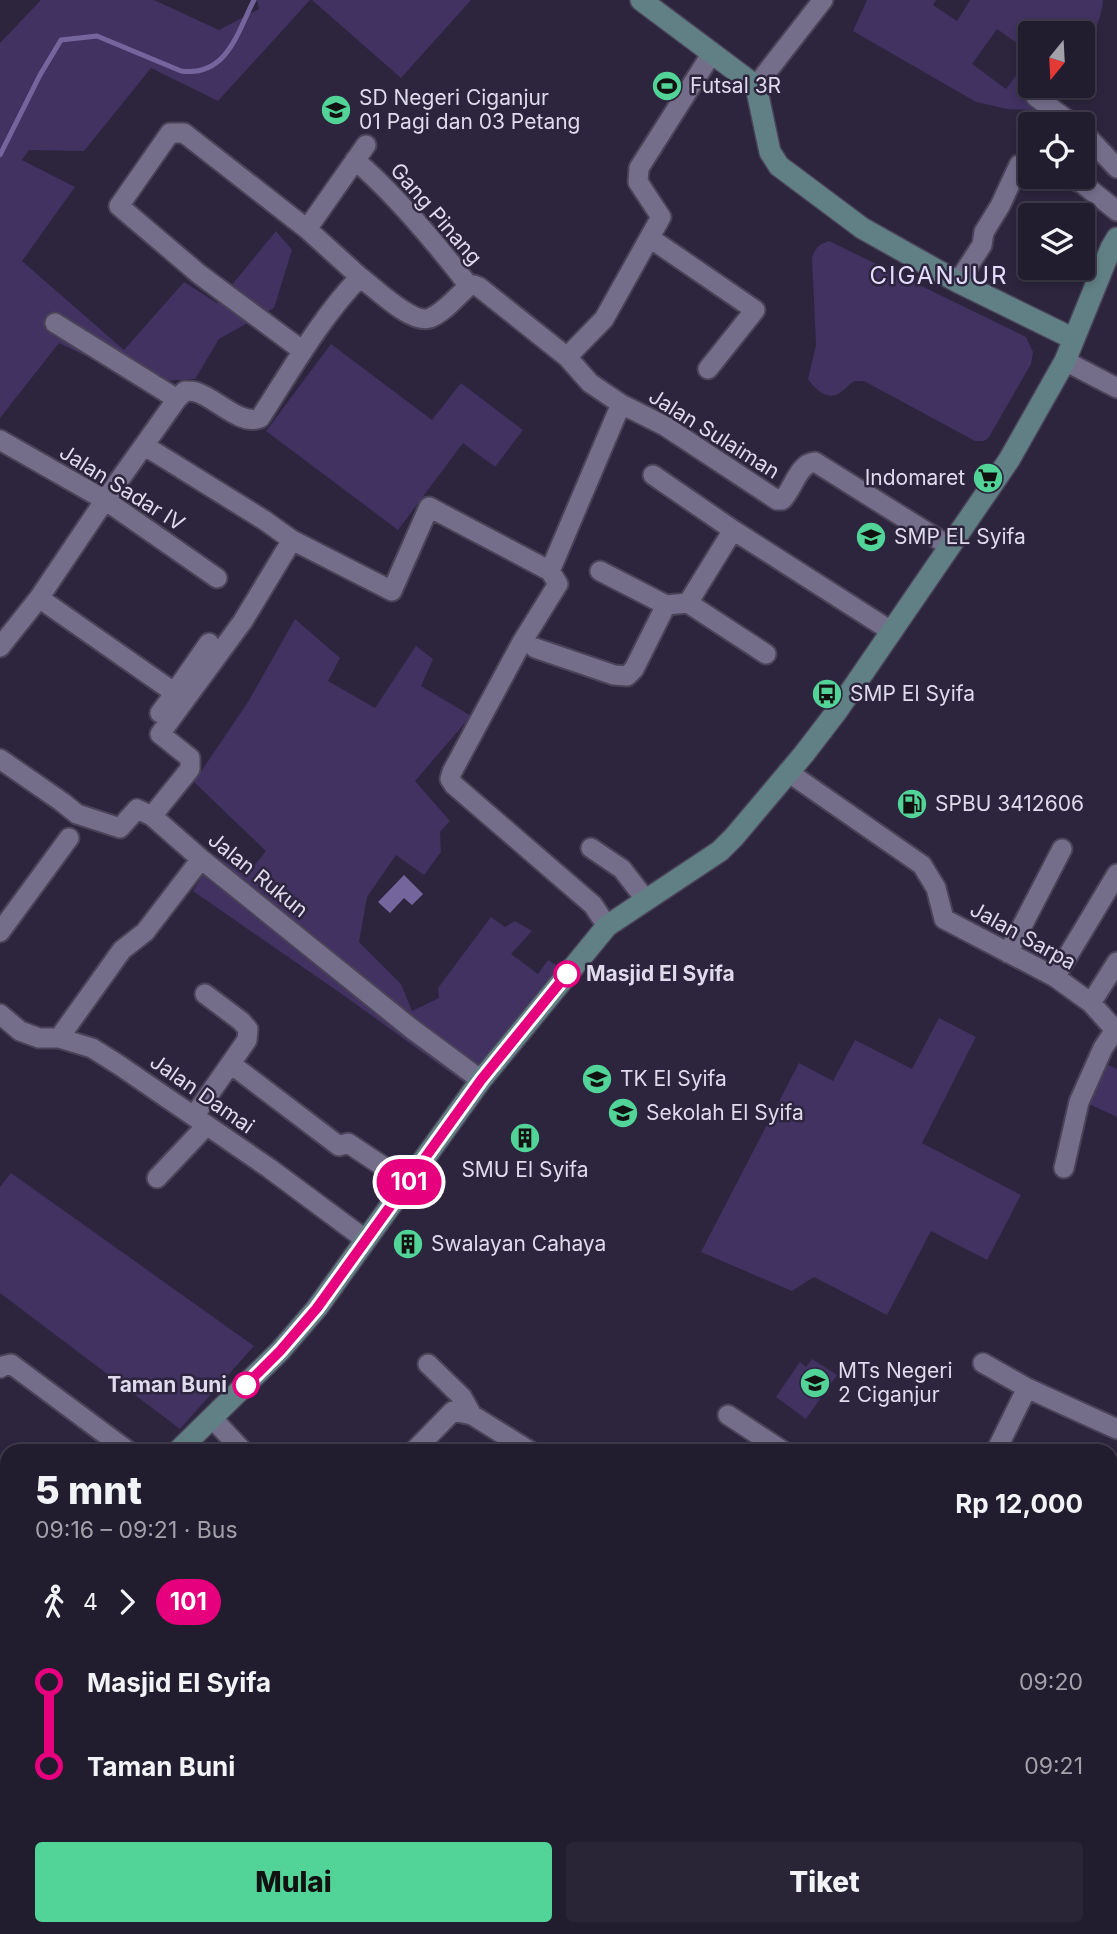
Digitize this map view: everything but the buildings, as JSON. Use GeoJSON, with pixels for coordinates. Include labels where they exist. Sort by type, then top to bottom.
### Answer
{"type":"FeatureCollection","features":[{"type":"Feature","properties":{"kind":"main road"},"geometry":{"type":"LineString","coordinates":[[641,0],[664,7],[712,53],[756,86],[770,152],[779,166],[862,228],[958,282],[1074,339]]}},
{"type":"Feature","properties":{"kind":"main road"},"geometry":{"type":"LineString","coordinates":[[185,1444],[280,1351],[317,1308],[481,1080],[607,926],[720,851],[788,772],[853,688],[1009,460],[1065,361],[1117,238]]}},
{"type":"Feature","properties":{"kind":"street"},"geometry":{"type":"LineString","coordinates":[[756,86],[824,0]]}},
{"type":"Feature","properties":{"kind":"street"},"geometry":{"type":"LineString","coordinates":[[567,357],[604,319],[661,217],[638,182],[639,168],[712,53]]}},
{"type":"Feature","properties":{"kind":"street"},"geometry":{"type":"LineString","coordinates":[[1037,98],[1057,112]]}},
{"type":"Feature","properties":{"kind":"street"},"geometry":{"type":"LineString","coordinates":[[0,647],[39,598],[105,500],[184,391],[197,392],[244,418],[253,421],[260,418],[303,351],[360,277],[307,229],[184,133],[170,133],[118,206],[199,274],[303,351]]}},
{"type":"Feature","properties":{"kind":"street"},"geometry":{"type":"LineString","coordinates":[[1095,144],[1117,167]]}},
{"type":"Feature","properties":{"kind":"street","name":"Gang Pinang"},"geometry":{"type":"LineString","coordinates":[[307,229],[360,152],[374,176],[469,285],[438,314],[427,320],[412,317],[360,277]]}},
{"type":"Feature","properties":{"kind":"street"},"geometry":{"type":"LineString","coordinates":[[958,282],[982,246],[984,232],[1000,206],[1018,166]]}},
{"type":"Feature","properties":{"kind":"street"},"geometry":{"type":"LineString","coordinates":[[1089,189],[1117,211]]}},
{"type":"Feature","properties":{"kind":"street"},"geometry":{"type":"LineString","coordinates":[[650,238],[755,310],[708,369]]}},
{"type":"Feature","properties":{"kind":"street"},"geometry":{"type":"LineString","coordinates":[[469,285],[479,287],[567,357],[590,383],[621,404],[550,570]]}},
{"type":"Feature","properties":{"kind":"street"},"geometry":{"type":"LineString","coordinates":[[55,323],[177,399]]}},
{"type":"Feature","properties":{"kind":"street"},"geometry":{"type":"LineString","coordinates":[[1065,361],[1117,388]]}},
{"type":"Feature","properties":{"kind":"street","name":"Jalan Sulaiman"},"geometry":{"type":"LineString","coordinates":[[621,404],[665,426],[777,500],[787,496],[805,466],[815,462],[948,546]]}},
{"type":"Feature","properties":{"kind":"street","name":"Jalan Sadar IV"},"geometry":{"type":"LineString","coordinates":[[0,440],[105,500],[217,578]]}},
{"type":"Feature","properties":{"kind":"street"},"geometry":{"type":"LineString","coordinates":[[145,446],[292,540],[391,591],[429,507],[550,570],[558,584],[522,642],[450,779],[593,905],[607,926]]}},
{"type":"Feature","properties":{"kind":"street"},"geometry":{"type":"LineString","coordinates":[[653,475],[733,530],[891,631]]}},
{"type":"Feature","properties":{"kind":"street"},"geometry":{"type":"LineString","coordinates":[[688,603],[733,530]]}},
{"type":"Feature","properties":{"kind":"street"},"geometry":{"type":"LineString","coordinates":[[0,759],[76,814],[108,826],[120,828],[137,809],[152,816],[190,769],[190,758],[160,734],[243,621],[292,540]]}},
{"type":"Feature","properties":{"kind":"street"},"geometry":{"type":"LineString","coordinates":[[600,571],[666,605],[688,603],[766,654]]}},
{"type":"Feature","properties":{"kind":"street"},"geometry":{"type":"LineString","coordinates":[[39,598],[175,693]]}},
{"type":"Feature","properties":{"kind":"street"},"geometry":{"type":"LineString","coordinates":[[535,648],[614,675],[627,676],[634,669],[666,605]]}},
{"type":"Feature","properties":{"kind":"street"},"geometry":{"type":"LineString","coordinates":[[153,722],[209,643]]}},
{"type":"Feature","properties":{"kind":"street","name":"Jalan Sarpa"},"geometry":{"type":"LineString","coordinates":[[788,772],[922,865],[936,888],[944,919],[1055,977],[1091,1003],[1116,1031]]}},
{"type":"Feature","properties":{"kind":"street","name":"Jalan Rukun"},"geometry":{"type":"LineString","coordinates":[[152,816],[201,859],[412,1029],[481,1080]]}},
{"type":"Feature","properties":{"kind":"street"},"geometry":{"type":"LineString","coordinates":[[0,932],[69,838]]}},
{"type":"Feature","properties":{"kind":"street"},"geometry":{"type":"LineString","coordinates":[[591,848],[622,869],[646,900]]}},
{"type":"Feature","properties":{"kind":"street"},"geometry":{"type":"LineString","coordinates":[[1008,953],[1062,849]]}},
{"type":"Feature","properties":{"kind":"street"},"geometry":{"type":"LineString","coordinates":[[59,1038],[122,950],[145,932],[201,859]]}},
{"type":"Feature","properties":{"kind":"street"},"geometry":{"type":"LineString","coordinates":[[1055,977],[1117,874]]}},
{"type":"Feature","properties":{"kind":"street"},"geometry":{"type":"LineString","coordinates":[[1091,1003],[1117,962]]}},
{"type":"Feature","properties":{"kind":"street"},"geometry":{"type":"LineString","coordinates":[[157,1178],[200,1121],[231,1063],[247,1040],[248,1029],[241,1021],[205,994]]}},
{"type":"Feature","properties":{"kind":"street","name":"Jalan Damai"},"geometry":{"type":"LineString","coordinates":[[1,1016],[20,1031],[39,1038],[59,1038],[92,1048],[269,1168],[366,1240]]}},
{"type":"Feature","properties":{"kind":"street"},"geometry":{"type":"LineString","coordinates":[[1064,1168],[1079,1102],[1103,1048],[1116,1031]]}},
{"type":"Feature","properties":{"kind":"street"},"geometry":{"type":"LineString","coordinates":[[231,1063],[338,1146],[348,1143],[408,1184]]}},
{"type":"Feature","properties":{"kind":"street"},"geometry":{"type":"LineString","coordinates":[[983,1363],[1027,1388],[1117,1429]]}},
{"type":"Feature","properties":{"kind":"street"},"geometry":{"type":"LineString","coordinates":[[0,1368],[11,1364],[119,1444]]}},
{"type":"Feature","properties":{"kind":"street"},"geometry":{"type":"LineString","coordinates":[[428,1364],[462,1397],[472,1415]]}},
{"type":"Feature","properties":{"kind":"street"},"geometry":{"type":"LineString","coordinates":[[999,1444],[1027,1388]]}},
{"type":"Feature","properties":{"kind":"street"},"geometry":{"type":"LineString","coordinates":[[422,1444],[453,1411],[472,1415],[519,1444]]}},
{"type":"Feature","properties":{"kind":"street"},"geometry":{"type":"LineString","coordinates":[[728,1415],[767,1444]]}},
{"type":"Feature","properties":{"kind":"street"},"geometry":{"type":"LineString","coordinates":[[212,1418],[236,1444]]}},
{"type":"Feature","properties":{"kind":"shaded area"},"geometry":{"type":"Polygon","coordinates":[[[41,0],[154,0],[219,30],[259,9],[257,0],[310,0],[218,101],[151,68],[84,151],[29,150],[22,160],[75,187],[22,261],[124,350],[184,282],[217,303],[276,231],[292,250],[274,308],[219,339],[195,379],[140,382],[59,343],[0,418],[0,43],[41,0]]]}},
{"type":"Feature","properties":{"kind":"shaded area"},"geometry":{"type":"Polygon","coordinates":[[[312,0],[471,0],[401,78],[312,0]]]}},
{"type":"Feature","properties":{"kind":"shaded area"},"geometry":{"type":"Polygon","coordinates":[[[867,0],[936,0],[933,5],[957,21],[970,0],[1103,0],[1096,28],[1096,21],[1018,21],[1018,44],[997,29],[972,64],[1006,89],[1018,73],[1018,98],[1052,98],[1047,105],[1033,110],[1007,109],[976,102],[853,31],[867,0]]]}},
{"type":"Feature","properties":{"kind":"shaded area"},"geometry":{"type":"Polygon","coordinates":[[[829,241],[1026,337],[1033,352],[1031,364],[989,437],[984,441],[975,441],[864,381],[854,381],[832,396],[820,392],[810,382],[808,379],[816,345],[812,257],[818,247],[829,241]]]}},
{"type":"Feature","properties":{"kind":"shaded area"},"geometry":{"type":"Polygon","coordinates":[[[331,344],[432,420],[461,383],[523,430],[495,467],[463,443],[398,530],[266,431],[331,344]]]}},
{"type":"Feature","properties":{"kind":"shaded area"},"geometry":{"type":"Polygon","coordinates":[[[295,619],[340,658],[328,681],[375,708],[416,646],[433,659],[421,686],[471,716],[415,781],[450,821],[440,832],[441,852],[424,875],[396,855],[367,897],[359,942],[401,984],[412,1011],[439,998],[438,988],[491,917],[505,927],[515,921],[532,931],[511,954],[538,974],[548,960],[561,968],[466,1084],[193,891],[215,855],[246,876],[266,851],[194,782],[248,702],[295,619]]]}},
{"type":"Feature","properties":{"kind":"shaded area"},"geometry":{"type":"Polygon","coordinates":[[[404,875],[423,894],[412,905],[404,898],[390,913],[378,902],[404,875]]]}},
{"type":"Feature","properties":{"kind":"shaded area"},"geometry":{"type":"Polygon","coordinates":[[[939,1018],[976,1037],[922,1143],[1021,1195],[987,1260],[931,1231],[887,1315],[814,1277],[792,1291],[701,1252],[799,1063],[833,1081],[855,1040],[912,1069],[939,1018]]]}},
{"type":"Feature","properties":{"kind":"shaded area"},"geometry":{"type":"Polygon","coordinates":[[[1106,1064],[1117,1069],[1117,1117],[1087,1103],[1106,1064]]]}},
{"type":"Feature","properties":{"kind":"shaded area","name":"Taman Buni"},"geometry":{"type":"Polygon","coordinates":[[[11,1173],[254,1346],[180,1429],[0,1293],[0,1187],[11,1173]]]}},
{"type":"Feature","properties":{"kind":"shaded area"},"geometry":{"type":"Polygon","coordinates":[[[812,1359],[837,1375],[806,1419],[776,1397],[800,1362],[806,1367],[812,1359]]]}},
{"type":"Feature","properties":{"kind":"waterway"},"geometry":{"type":"LineString","coordinates":[[0,155],[40,75],[61,40],[97,36],[181,71],[197,71],[220,60],[236,39],[254,0]]}},
{"type":"Feature","properties":{"kind":"bus line","name":"101"},"geometry":{"type":"LineString","coordinates":[[246,1385],[317,1308],[481,1080],[567,974]]}},
{"type":"Feature","properties":{"kind":"place","name":"Futsal 3R"},"geometry":{"type":"Point","coordinates":[667,86]}},
{"type":"Feature","properties":{"kind":"place","name":"SD Negeri Ciganjur 01 Pagi dan 03 Petang"},"geometry":{"type":"Point","coordinates":[336,110]}},
{"type":"Feature","properties":{"kind":"place","name":"Indomaret"},"geometry":{"type":"Point","coordinates":[988,478]}},
{"type":"Feature","properties":{"kind":"place","name":"SMP EL Syifa"},"geometry":{"type":"Point","coordinates":[871,537]}},
{"type":"Feature","properties":{"kind":"place","name":"SMP El Syifa"},"geometry":{"type":"Point","coordinates":[827,694]}},
{"type":"Feature","properties":{"kind":"place","name":"SPBU 3412606"},"geometry":{"type":"Point","coordinates":[912,804]}},
{"type":"Feature","properties":{"kind":"place","name":"Masjid El Syifa"},"geometry":{"type":"Point","coordinates":[567,974]}},
{"type":"Feature","properties":{"kind":"place","name":"TK El Syifa"},"geometry":{"type":"Point","coordinates":[597,1079]}},
{"type":"Feature","properties":{"kind":"place","name":"Sekolah El Syifa"},"geometry":{"type":"Point","coordinates":[623,1113]}},
{"type":"Feature","properties":{"kind":"place","name":"SMU El Syifa"},"geometry":{"type":"Point","coordinates":[525,1138]}},
{"type":"Feature","properties":{"kind":"place","name":"Swalayan Cahaya"},"geometry":{"type":"Point","coordinates":[408,1244]}},
{"type":"Feature","properties":{"kind":"place","name":"MTs Negeri 2 Ciganjur"},"geometry":{"type":"Point","coordinates":[815,1383]}},
{"type":"Feature","properties":{"kind":"place","name":"Taman Buni"},"geometry":{"type":"Point","coordinates":[246,1385]}},
{"type":"Feature","properties":{"kind":"district","name":"CIGANJUR"},"geometry":{"type":"Point","coordinates":[939,276]}}]}
